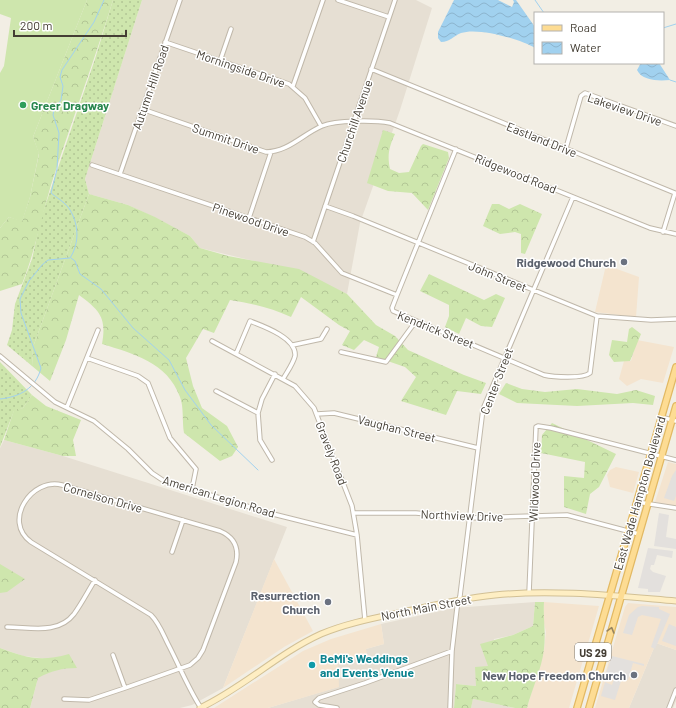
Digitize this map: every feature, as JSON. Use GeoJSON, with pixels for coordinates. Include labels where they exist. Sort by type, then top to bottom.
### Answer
{"type":"FeatureCollection","features":[{"type":"Feature","properties":{"kind":"main road","name":"East Wade Hampton Boulevard"},"geometry":{"type":"LineString","coordinates":[[610,596],[676,369]]}},
{"type":"Feature","properties":{"kind":"main road","name":"East Wade Hampton Boulevard"},"geometry":{"type":"LineString","coordinates":[[621,597],[661,456],[674,421],[676,406]]}},
{"type":"Feature","properties":{"kind":"main road","name":"North Main Street"},"geometry":{"type":"LineString","coordinates":[[200,708],[231,691],[303,643],[335,629],[365,620],[458,600],[495,595],[529,593],[610,596],[676,601]]}},
{"type":"Feature","properties":{"kind":"main road","name":"US 29"},"geometry":{"type":"LineString","coordinates":[[577,708],[610,596]]}},
{"type":"Feature","properties":{"kind":"main road","name":"US 29"},"geometry":{"type":"LineString","coordinates":[[589,708],[621,597]]}},
{"type":"Feature","properties":{"kind":"street","name":"Autumn Hill Road"},"geometry":{"type":"LineString","coordinates":[[120,174],[180,0]]}},
{"type":"Feature","properties":{"kind":"street"},"geometry":{"type":"LineString","coordinates":[[293,86],[323,0]]}},
{"type":"Feature","properties":{"kind":"street"},"geometry":{"type":"LineString","coordinates":[[338,0],[389,17]]}},
{"type":"Feature","properties":{"kind":"street","name":"Churchill Avenue"},"geometry":{"type":"LineString","coordinates":[[313,242],[395,0]]}},
{"type":"Feature","properties":{"kind":"street"},"geometry":{"type":"LineString","coordinates":[[220,61],[231,29]]}},
{"type":"Feature","properties":{"kind":"street","name":"Morningside Drive"},"geometry":{"type":"LineString","coordinates":[[165,42],[293,86],[312,107],[321,126]]}},
{"type":"Feature","properties":{"kind":"street","name":"Eastland Drive"},"geometry":{"type":"LineString","coordinates":[[371,69],[675,193],[663,232]]}},
{"type":"Feature","properties":{"kind":"street","name":"Lakeview Drive"},"geometry":{"type":"LineString","coordinates":[[566,148],[581,96],[585,93],[676,126]]}},
{"type":"Feature","properties":{"kind":"street","name":"Summit Drive"},"geometry":{"type":"LineString","coordinates":[[142,109],[262,151],[271,152],[297,141],[321,126],[354,122]]}},
{"type":"Feature","properties":{"kind":"street","name":"Ridgewood Road"},"geometry":{"type":"LineString","coordinates":[[354,122],[390,123],[650,228],[676,234]]}},
{"type":"Feature","properties":{"kind":"street","name":"Kendrick Street"},"geometry":{"type":"LineString","coordinates":[[456,149],[392,306],[393,311],[549,376],[588,375],[591,370],[597,316]]}},
{"type":"Feature","properties":{"kind":"street"},"geometry":{"type":"LineString","coordinates":[[250,218],[271,152]]}},
{"type":"Feature","properties":{"kind":"street","name":"Pinewood Drive"},"geometry":{"type":"LineString","coordinates":[[92,165],[305,237],[313,242],[342,273],[397,295]]}},
{"type":"Feature","properties":{"kind":"street","name":"Center Street"},"geometry":{"type":"LineString","coordinates":[[450,708],[452,651],[483,409],[573,197]]}},
{"type":"Feature","properties":{"kind":"street","name":"John Street"},"geometry":{"type":"LineString","coordinates":[[325,206],[418,242],[597,316],[651,320],[676,319]]}},
{"type":"Feature","properties":{"kind":"street"},"geometry":{"type":"LineString","coordinates":[[341,352],[386,362],[416,320]]}},
{"type":"Feature","properties":{"kind":"street"},"geometry":{"type":"LineString","coordinates":[[236,354],[250,321],[284,338],[293,345],[294,357],[283,379]]}},
{"type":"Feature","properties":{"kind":"street"},"geometry":{"type":"LineString","coordinates":[[293,345],[321,339],[327,329]]}},
{"type":"Feature","properties":{"kind":"street"},"geometry":{"type":"LineString","coordinates":[[67,407],[98,330]]}},
{"type":"Feature","properties":{"kind":"street","name":"Gravely Road"},"geometry":{"type":"LineString","coordinates":[[212,340],[275,374],[302,392],[317,414],[354,513],[365,620]]}},
{"type":"Feature","properties":{"kind":"street","name":"American Legion Road"},"geometry":{"type":"LineString","coordinates":[[0,356],[55,402],[94,421],[128,449],[156,476],[169,483],[273,514],[357,535]]}},
{"type":"Feature","properties":{"kind":"street"},"geometry":{"type":"LineString","coordinates":[[87,358],[138,376],[148,383],[170,438],[196,469],[192,489]]}},
{"type":"Feature","properties":{"kind":"street"},"geometry":{"type":"LineString","coordinates":[[272,460],[260,440],[258,413],[262,399],[275,374]]}},
{"type":"Feature","properties":{"kind":"street"},"geometry":{"type":"LineString","coordinates":[[216,391],[258,413]]}},
{"type":"Feature","properties":{"kind":"street","name":"Vaughan Street"},"geometry":{"type":"LineString","coordinates":[[317,414],[334,413],[478,448]]}},
{"type":"Feature","properties":{"kind":"street"},"geometry":{"type":"LineString","coordinates":[[661,417],[674,421]]}},
{"type":"Feature","properties":{"kind":"street","name":"Wildwood Drive"},"geometry":{"type":"LineString","coordinates":[[529,593],[536,427],[538,426],[676,460]]}},
{"type":"Feature","properties":{"kind":"street","name":"Cornelson Drive"},"geometry":{"type":"LineString","coordinates":[[180,668],[195,660],[203,650],[236,562],[237,554],[234,542],[226,534],[59,484],[46,485],[30,495],[24,501],[20,516],[21,528],[26,537],[151,614],[158,624],[180,668],[200,708]]}},
{"type":"Feature","properties":{"kind":"street"},"geometry":{"type":"LineString","coordinates":[[637,502],[676,508]]}},
{"type":"Feature","properties":{"kind":"street","name":"Northview Drive"},"geometry":{"type":"LineString","coordinates":[[354,513],[414,513],[470,518],[532,515],[573,516],[639,534]]}},
{"type":"Feature","properties":{"kind":"street"},"geometry":{"type":"LineString","coordinates":[[172,552],[183,520]]}},
{"type":"Feature","properties":{"kind":"street"},"geometry":{"type":"LineString","coordinates":[[7,627],[45,629],[63,623],[74,613],[95,580]]}},
{"type":"Feature","properties":{"kind":"street"},"geometry":{"type":"LineString","coordinates":[[337,708],[315,702],[318,698],[365,683],[452,651]]}},
{"type":"Feature","properties":{"kind":"street"},"geometry":{"type":"LineString","coordinates":[[113,655],[125,688]]}},
{"type":"Feature","properties":{"kind":"street"},"geometry":{"type":"LineString","coordinates":[[64,700],[89,700],[180,668]]}},
{"type":"Feature","properties":{"kind":"street"},"geometry":{"type":"LineString","coordinates":[[669,708],[676,690]]}},
{"type":"Feature","properties":{"kind":"shaded area"},"geometry":{"type":"Polygon","coordinates":[[[142,0],[416,0],[432,8],[400,110],[360,223],[347,294],[325,284],[258,262],[200,248],[190,236],[154,217],[128,205],[89,194],[85,179],[142,0]]]}},
{"type":"Feature","properties":{"kind":"shaded area"},"geometry":{"type":"Polygon","coordinates":[[[606,265],[639,277],[636,317],[595,312],[606,265]]]}},
{"type":"Feature","properties":{"kind":"shaded area"},"geometry":{"type":"Polygon","coordinates":[[[637,340],[674,347],[663,383],[641,379],[627,386],[619,379],[624,361],[631,361],[637,340]]]}},
{"type":"Feature","properties":{"kind":"shaded area"},"geometry":{"type":"Polygon","coordinates":[[[4,440],[63,456],[287,527],[223,688],[192,705],[180,708],[30,708],[38,678],[49,659],[23,656],[0,648],[0,448],[4,440]]]}},
{"type":"Feature","properties":{"kind":"shaded area"},"geometry":{"type":"Polygon","coordinates":[[[668,462],[676,464],[676,506],[655,502],[668,462]]]}},
{"type":"Feature","properties":{"kind":"shaded area"},"geometry":{"type":"Polygon","coordinates":[[[616,467],[639,472],[633,493],[610,487],[607,475],[610,470],[616,467]]]}},
{"type":"Feature","properties":{"kind":"shaded area"},"geometry":{"type":"Polygon","coordinates":[[[676,470],[676,496],[674,501],[664,498],[672,476],[676,470]]]}},
{"type":"Feature","properties":{"kind":"shaded area"},"geometry":{"type":"Polygon","coordinates":[[[659,513],[669,515],[666,537],[676,539],[676,549],[654,546],[659,513]]]}},
{"type":"Feature","properties":{"kind":"shaded area"},"geometry":{"type":"Polygon","coordinates":[[[648,548],[673,551],[672,558],[657,555],[654,565],[651,565],[650,569],[653,572],[666,576],[660,592],[648,592],[648,589],[638,588],[648,548]]]}},
{"type":"Feature","properties":{"kind":"shaded area"},"geometry":{"type":"Polygon","coordinates":[[[274,559],[313,631],[284,647],[223,688],[274,559]]]}},
{"type":"Feature","properties":{"kind":"shaded area"},"geometry":{"type":"Polygon","coordinates":[[[535,602],[533,626],[513,635],[494,639],[488,667],[476,686],[456,684],[454,708],[268,708],[338,687],[338,662],[366,654],[366,649],[384,644],[381,624],[454,608],[535,602]]]}},
{"type":"Feature","properties":{"kind":"shaded area"},"geometry":{"type":"Polygon","coordinates":[[[544,602],[599,606],[569,708],[527,708],[544,650],[546,632],[543,619],[544,602]]]}},
{"type":"Feature","properties":{"kind":"shaded area"},"geometry":{"type":"Polygon","coordinates":[[[628,603],[676,607],[676,650],[656,643],[629,708],[595,708],[625,607],[628,603]]]}},
{"type":"Feature","properties":{"kind":"shaded area"},"geometry":{"type":"Polygon","coordinates":[[[638,607],[659,607],[659,609],[670,614],[655,649],[651,647],[661,619],[642,615],[638,617],[632,635],[623,633],[629,615],[638,607]]]}},
{"type":"Feature","properties":{"kind":"shaded area"},"geometry":{"type":"Polygon","coordinates":[[[381,624],[384,644],[366,649],[367,654],[338,662],[339,687],[268,708],[214,708],[303,651],[331,639],[381,624]]]}},
{"type":"Feature","properties":{"kind":"shaded area"},"geometry":{"type":"Polygon","coordinates":[[[669,624],[676,627],[676,646],[662,641],[669,624]]]}},
{"type":"Feature","properties":{"kind":"shaded area"},"geometry":{"type":"Polygon","coordinates":[[[656,643],[676,650],[676,701],[673,708],[629,708],[656,643]]]}},
{"type":"Feature","properties":{"kind":"shaded area"},"geometry":{"type":"Polygon","coordinates":[[[612,656],[644,664],[644,666],[633,663],[628,680],[606,673],[612,656]]]}},
{"type":"Feature","properties":{"kind":"shaded area"},"geometry":{"type":"Polygon","coordinates":[[[614,679],[621,681],[615,700],[601,696],[605,682],[612,685],[614,679]]]}},
{"type":"Feature","properties":{"kind":"shaded area"},"geometry":{"type":"Polygon","coordinates":[[[473,699],[515,708],[471,708],[473,699]]]}},
{"type":"Feature","properties":{"kind":"green space","name":"Greer Dragway"},"geometry":{"type":"Polygon","coordinates":[[[0,0],[87,0],[33,137],[39,153],[30,197],[22,222],[9,217],[0,228],[0,73],[4,66],[11,18],[0,14],[0,0]]]}},
{"type":"Feature","properties":{"kind":"green space"},"geometry":{"type":"Polygon","coordinates":[[[87,0],[113,0],[51,185],[27,272],[22,284],[0,291],[0,228],[9,217],[22,221],[30,197],[39,154],[33,137],[87,0]]]}},
{"type":"Feature","properties":{"kind":"green space"},"geometry":{"type":"Polygon","coordinates":[[[113,0],[142,0],[85,179],[89,194],[33,347],[32,366],[7,345],[12,330],[15,304],[32,259],[41,218],[95,59],[113,0]]]}},
{"type":"Feature","properties":{"kind":"green space"},"geometry":{"type":"Polygon","coordinates":[[[383,130],[395,134],[389,151],[389,164],[390,169],[399,173],[409,172],[423,144],[448,152],[449,158],[428,210],[412,193],[388,191],[367,183],[383,130]]]}},
{"type":"Feature","properties":{"kind":"green space"},"geometry":{"type":"Polygon","coordinates":[[[89,194],[128,205],[155,217],[190,236],[200,248],[228,256],[299,269],[347,294],[376,325],[395,336],[408,350],[464,375],[486,383],[481,394],[457,391],[446,415],[401,401],[416,377],[405,367],[376,357],[379,347],[364,340],[354,350],[342,345],[350,331],[339,325],[301,297],[291,317],[261,306],[230,300],[214,333],[203,329],[186,358],[193,386],[202,408],[227,426],[238,447],[232,456],[220,461],[184,433],[180,397],[167,375],[148,361],[102,344],[103,327],[100,315],[92,305],[79,295],[66,340],[50,381],[32,366],[33,347],[89,194]]]}},
{"type":"Feature","properties":{"kind":"green space"},"geometry":{"type":"Polygon","coordinates":[[[492,204],[499,204],[509,209],[520,204],[542,214],[525,254],[521,253],[521,234],[515,232],[500,234],[483,226],[492,204]]]}},
{"type":"Feature","properties":{"kind":"green space"},"geometry":{"type":"Polygon","coordinates":[[[429,274],[484,300],[496,294],[505,298],[492,327],[481,326],[466,318],[459,334],[445,327],[449,316],[449,305],[420,291],[429,274]]]}},
{"type":"Feature","properties":{"kind":"green space"},"geometry":{"type":"Polygon","coordinates":[[[632,327],[641,334],[630,361],[614,362],[609,355],[612,340],[627,342],[629,329],[632,327]]]}},
{"type":"Feature","properties":{"kind":"green space"},"geometry":{"type":"Polygon","coordinates":[[[0,362],[32,395],[23,408],[14,411],[0,447],[0,362]]]}},
{"type":"Feature","properties":{"kind":"green space"},"geometry":{"type":"Polygon","coordinates":[[[506,383],[522,389],[545,392],[577,389],[617,394],[636,390],[655,396],[653,405],[633,403],[577,406],[517,403],[499,394],[506,383]]]}},
{"type":"Feature","properties":{"kind":"green space"},"geometry":{"type":"Polygon","coordinates":[[[32,395],[46,406],[81,420],[73,440],[76,456],[63,456],[4,440],[14,410],[23,408],[32,395]]]}},
{"type":"Feature","properties":{"kind":"green space"},"geometry":{"type":"Polygon","coordinates":[[[552,423],[616,454],[599,487],[590,494],[586,514],[564,507],[564,476],[584,478],[585,462],[541,453],[542,435],[552,423]]]}},
{"type":"Feature","properties":{"kind":"green space"},"geometry":{"type":"Polygon","coordinates":[[[0,564],[25,579],[7,592],[0,593],[0,564]]]}},
{"type":"Feature","properties":{"kind":"green space"},"geometry":{"type":"Polygon","coordinates":[[[535,602],[544,602],[545,643],[541,664],[527,708],[515,708],[473,699],[471,708],[454,708],[456,684],[476,686],[475,667],[488,666],[480,644],[513,635],[533,626],[535,602]]]}},
{"type":"Feature","properties":{"kind":"green space"},"geometry":{"type":"Polygon","coordinates":[[[0,648],[34,658],[50,658],[69,654],[77,668],[57,670],[38,678],[30,708],[0,708],[0,648]]]}},
{"type":"Feature","properties":{"kind":"water"},"geometry":{"type":"Polygon","coordinates":[[[454,0],[498,0],[512,7],[514,2],[513,0],[516,0],[534,26],[534,48],[520,41],[499,35],[478,32],[461,33],[447,41],[441,42],[438,38],[438,32],[454,0]]]}},
{"type":"Feature","properties":{"kind":"water"},"geometry":{"type":"Polygon","coordinates":[[[640,64],[660,64],[670,80],[651,80],[639,74],[637,70],[640,64]]]}},
{"type":"Feature","properties":{"kind":"waterway"},"geometry":{"type":"LineString","coordinates":[[0,399],[20,394],[26,390],[35,381],[41,368],[21,313],[20,299],[29,281],[48,260],[70,258],[77,239],[76,226],[72,213],[62,201],[51,193],[57,169],[59,133],[53,115],[54,110],[61,100],[63,86],[60,77],[62,70],[94,22],[104,0]]}},
{"type":"Feature","properties":{"kind":"waterway"},"geometry":{"type":"LineString","coordinates":[[535,0],[543,12]]}},
{"type":"Feature","properties":{"kind":"waterway"},"geometry":{"type":"LineString","coordinates":[[664,28],[676,24]]}},
{"type":"Feature","properties":{"kind":"waterway"},"geometry":{"type":"LineString","coordinates":[[670,80],[676,82]]}},
{"type":"Feature","properties":{"kind":"waterway"},"geometry":{"type":"LineString","coordinates":[[71,258],[75,261],[80,274],[101,289],[133,328],[169,360],[185,390],[211,425],[258,470]]}},
{"type":"Feature","properties":{"kind":"place","name":"Greer Dragway"},"geometry":{"type":"Point","coordinates":[23,105]}},
{"type":"Feature","properties":{"kind":"place","name":"Ridgewood Church"},"geometry":{"type":"Point","coordinates":[624,262]}},
{"type":"Feature","properties":{"kind":"place","name":"Resurrection Church"},"geometry":{"type":"Point","coordinates":[328,602]}},
{"type":"Feature","properties":{"kind":"place","name":"BeMi's Weddings and Events Venue"},"geometry":{"type":"Point","coordinates":[312,665]}},
{"type":"Feature","properties":{"kind":"place","name":"New Hope Freedom Church"},"geometry":{"type":"Point","coordinates":[634,675]}}]}
